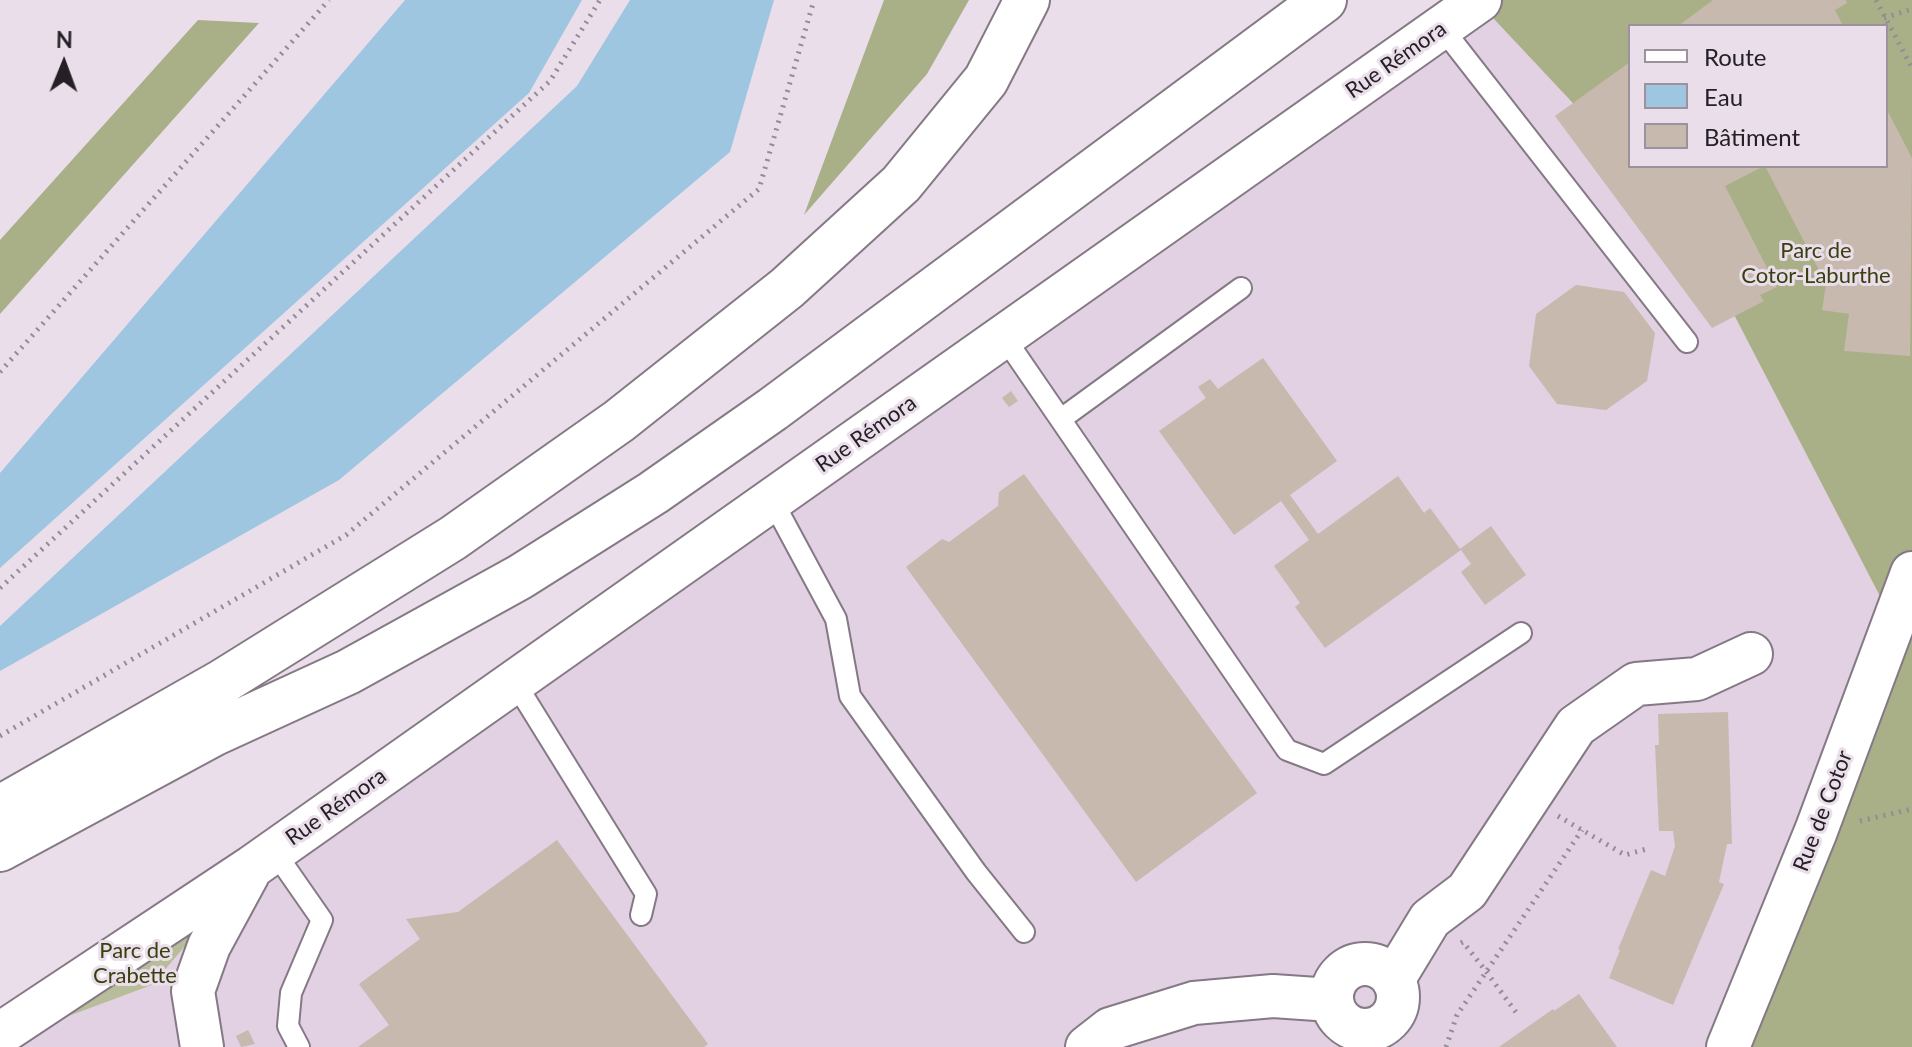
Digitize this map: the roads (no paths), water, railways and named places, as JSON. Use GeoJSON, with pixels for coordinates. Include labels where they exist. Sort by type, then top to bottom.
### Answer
{"type":"FeatureCollection","features":[{"type":"Feature","properties":{"kind":"highway"},"geometry":{"type":"LineString","coordinates":[[0,808],[222,682],[453,538],[643,402],[787,288],[901,184],[986,80],[1027,0]]}},
{"type":"Feature","properties":{"kind":"highway"},"geometry":{"type":"LineString","coordinates":[[0,849],[215,733],[361,665],[520,577],[653,493],[773,409],[1324,0]]}},
{"type":"Feature","properties":{"kind":"street","name":"Rue Rémora"},"geometry":{"type":"LineString","coordinates":[[0,1034],[263,859],[1480,0]]}},
{"type":"Feature","properties":{"kind":"street","name":"Rue de Cotor"},"geometry":{"type":"LineString","coordinates":[[1728,1047],[1816,831],[1912,573]]}},
{"type":"Feature","properties":{"kind":"street"},"geometry":{"type":"LineString","coordinates":[[1087,1047],[1110,1029],[1194,1003],[1273,996],[1331,1000],[1338,978],[1347,969],[1372,965],[1384,971],[1403,964],[1430,919],[1467,891],[1576,726],[1636,684],[1697,679],[1751,654]]}},
{"type":"Feature","properties":{"kind":"street"},"geometry":{"type":"LineString","coordinates":[[202,1047],[193,991],[209,946],[263,859]]}},
{"type":"Feature","properties":{"kind":"lane"},"geometry":{"type":"LineString","coordinates":[[1442,28],[1687,342]]}},
{"type":"Feature","properties":{"kind":"lane"},"geometry":{"type":"LineString","coordinates":[[1061,419],[1241,288]]}},
{"type":"Feature","properties":{"kind":"lane"},"geometry":{"type":"LineString","coordinates":[[1004,337],[1287,750],[1324,764],[1521,633]]}},
{"type":"Feature","properties":{"kind":"lane"},"geometry":{"type":"LineString","coordinates":[[772,500],[836,619],[850,696],[976,872],[1024,932]]}},
{"type":"Feature","properties":{"kind":"lane"},"geometry":{"type":"LineString","coordinates":[[514,681],[646,894],[641,915]]}},
{"type":"Feature","properties":{"kind":"lane"},"geometry":{"type":"LineString","coordinates":[[263,859],[322,920],[291,993],[288,1026],[299,1047]]}},
{"type":"Feature","properties":{"kind":"water"},"geometry":{"type":"Polygon","coordinates":[[[405,0],[582,0],[529,93],[0,568],[0,473],[405,0]]]}},
{"type":"Feature","properties":{"kind":"water"},"geometry":{"type":"Polygon","coordinates":[[[630,0],[774,0],[730,152],[339,480],[0,671],[0,626],[577,86],[630,0]]]}},
{"type":"Feature","properties":{"kind":"park label","name":"Parc de Cotor-Laburthe"},"geometry":{"type":"Point","coordinates":[1816,264]}},
{"type":"Feature","properties":{"kind":"park label","name":"Parc de Crabette"},"geometry":{"type":"Point","coordinates":[135,964]}}]}
